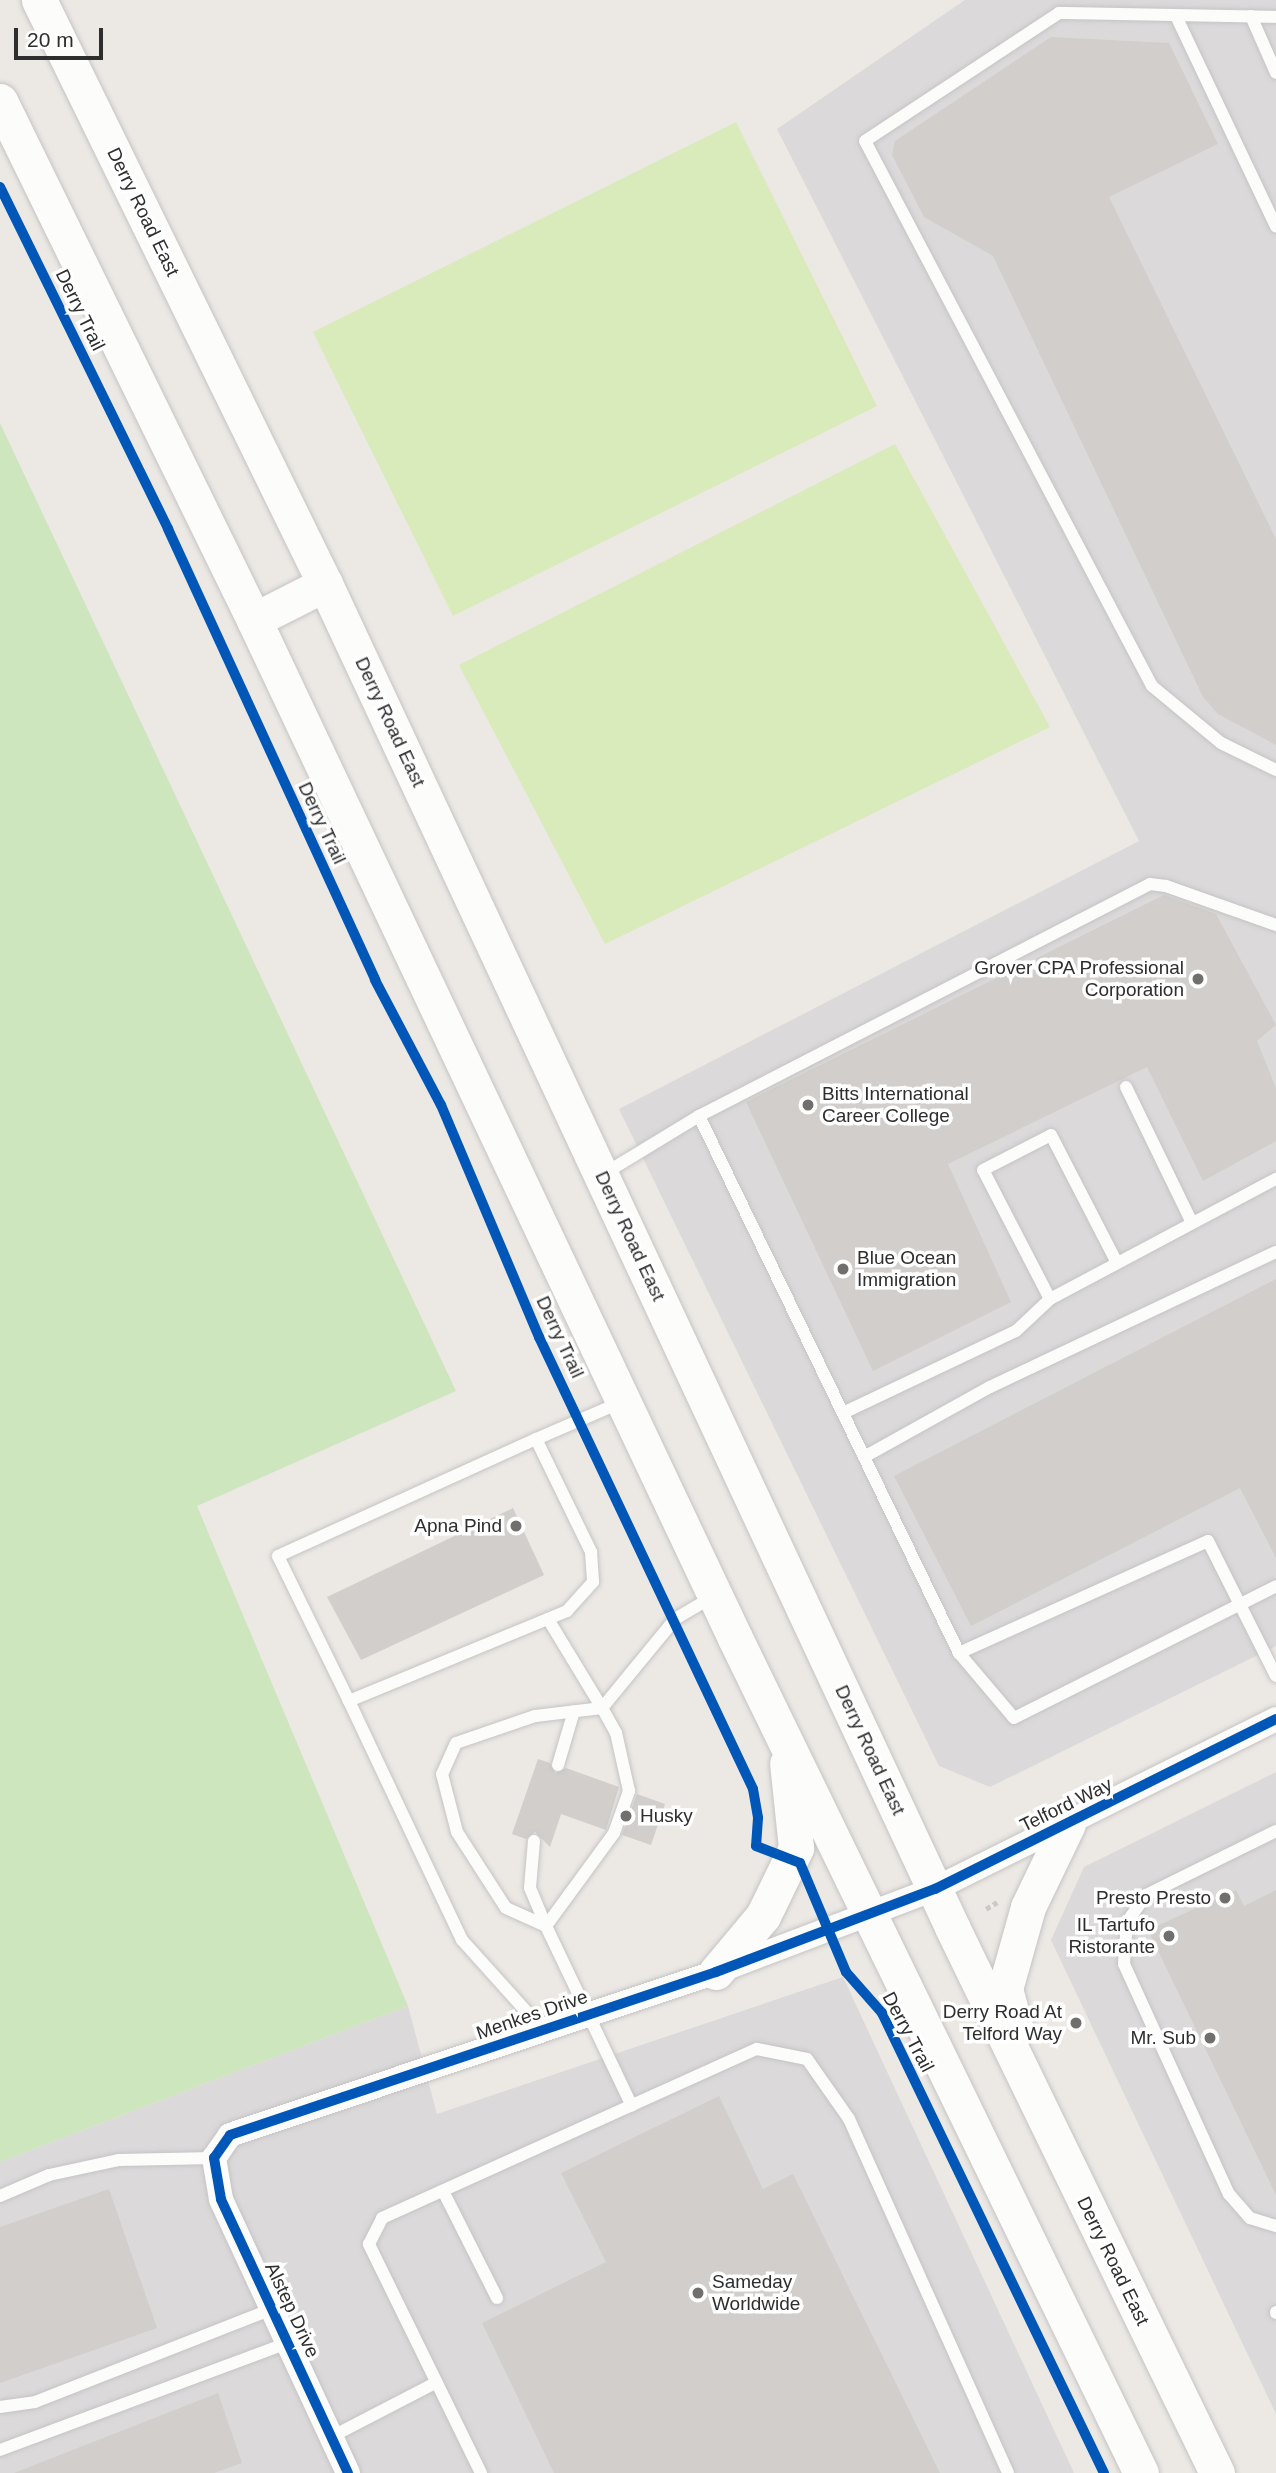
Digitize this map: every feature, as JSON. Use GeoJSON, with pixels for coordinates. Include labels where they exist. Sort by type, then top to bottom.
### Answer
{"type":"FeatureCollection","features":[{"type":"Feature","properties":{"kind":"main road","name":"Derry Road East"},"geometry":{"type":"LineString","coordinates":[[39,0],[325,584],[1035,2103],[1217,2473]]}},
{"type":"Feature","properties":{"kind":"main road"},"geometry":{"type":"LineString","coordinates":[[0,101],[254,621],[715,1595],[1141,2473]]}},
{"type":"Feature","properties":{"kind":"main road"},"geometry":{"type":"LineString","coordinates":[[254,621],[325,584]]}},
{"type":"Feature","properties":{"kind":"main road"},"geometry":{"type":"LineString","coordinates":[[716,1972],[763,1916],[796,1848],[785,1739]]}},
{"type":"Feature","properties":{"kind":"main road"},"geometry":{"type":"LineString","coordinates":[[1035,2103],[1005,1989],[1028,1907],[1068,1824]]}},
{"type":"Feature","properties":{"kind":"street","name":"Telford Way"},"geometry":{"type":"LineString","coordinates":[[868,1912],[934,1889],[1276,1719]]}},
{"type":"Feature","properties":{"kind":"street","name":"Menkes Drive"},"geometry":{"type":"LineString","coordinates":[[214,2158],[230,2135],[716,1972],[868,1912]]}},
{"type":"Feature","properties":{"kind":"street","name":"Alstep Drive"},"geometry":{"type":"LineString","coordinates":[[214,2158],[222,2199],[331,2437],[341,2471]]}},
{"type":"Feature","properties":{"kind":"lane"},"geometry":{"type":"LineString","coordinates":[[1276,17],[1059,13],[866,141],[1152,685],[1221,743],[1276,770]]}},
{"type":"Feature","properties":{"kind":"lane"},"geometry":{"type":"LineString","coordinates":[[1176,16],[1276,227]]}},
{"type":"Feature","properties":{"kind":"lane"},"geometry":{"type":"LineString","coordinates":[[1251,16],[1276,73]]}},
{"type":"Feature","properties":{"kind":"lane"},"geometry":{"type":"LineString","coordinates":[[602,1175],[699,1116],[1150,884],[1166,886],[1276,925]]}},
{"type":"Feature","properties":{"kind":"lane"},"geometry":{"type":"LineString","coordinates":[[1126,1087],[1192,1223]]}},
{"type":"Feature","properties":{"kind":"lane"},"geometry":{"type":"LineString","coordinates":[[699,1116],[959,1653],[1014,1718],[1276,1586]]}},
{"type":"Feature","properties":{"kind":"lane"},"geometry":{"type":"LineString","coordinates":[[1050,1299],[983,1170],[1051,1135],[1117,1263]]}},
{"type":"Feature","properties":{"kind":"lane"},"geometry":{"type":"LineString","coordinates":[[843,1413],[1016,1331],[1050,1299],[1276,1179]]}},
{"type":"Feature","properties":{"kind":"lane"},"geometry":{"type":"LineString","coordinates":[[864,1457],[989,1387],[1276,1252]]}},
{"type":"Feature","properties":{"kind":"lane"},"geometry":{"type":"LineString","coordinates":[[543,2030],[462,1940],[278,1556],[623,1401]]}},
{"type":"Feature","properties":{"kind":"lane"},"geometry":{"type":"LineString","coordinates":[[349,1701],[567,1611],[593,1582],[592,1562],[536,1438]]}},
{"type":"Feature","properties":{"kind":"lane"},"geometry":{"type":"LineString","coordinates":[[959,1653],[1208,1541],[1276,1676]]}},
{"type":"Feature","properties":{"kind":"lane"},"geometry":{"type":"LineString","coordinates":[[546,1926],[506,1908],[457,1832],[442,1774],[456,1743],[535,1716],[602,1708],[675,1619],[715,1595]]}},
{"type":"Feature","properties":{"kind":"lane"},"geometry":{"type":"LineString","coordinates":[[546,1926],[614,1832],[629,1791],[616,1733],[548,1619]]}},
{"type":"Feature","properties":{"kind":"lane"},"geometry":{"type":"LineString","coordinates":[[558,1765],[574,1711]]}},
{"type":"Feature","properties":{"kind":"lane"},"geometry":{"type":"LineString","coordinates":[[1276,1831],[1146,1895],[1127,1922],[1124,1964],[1229,2194],[1250,2218],[1276,2226]]}},
{"type":"Feature","properties":{"kind":"lane"},"geometry":{"type":"LineString","coordinates":[[534,1841],[530,1888],[632,2106]]}},
{"type":"Feature","properties":{"kind":"lane"},"geometry":{"type":"LineString","coordinates":[[481,2473],[369,2244],[382,2218],[757,2049],[807,2059],[849,2119],[1008,2473]]}},
{"type":"Feature","properties":{"kind":"lane"},"geometry":{"type":"LineString","coordinates":[[0,2196],[49,2175],[119,2160],[214,2158]]}},
{"type":"Feature","properties":{"kind":"lane"},"geometry":{"type":"LineString","coordinates":[[443,2191],[498,2298]]}},
{"type":"Feature","properties":{"kind":"lane"},"geometry":{"type":"LineString","coordinates":[[0,2407],[35,2402],[272,2309]]}},
{"type":"Feature","properties":{"kind":"lane"},"geometry":{"type":"LineString","coordinates":[[0,2449],[288,2343]]}},
{"type":"Feature","properties":{"kind":"lane"},"geometry":{"type":"LineString","coordinates":[[331,2437],[437,2382]]}},
{"type":"Feature","properties":{"kind":"path"},"geometry":{"type":"LineString","coordinates":[[986,1909],[998,1902]]}},
{"type":"Feature","properties":{"kind":"shaded area"},"geometry":{"type":"Polygon","coordinates":[[[965,0],[1276,0],[1276,1646],[990,1787],[939,1766],[619,1109],[1139,841],[777,129],[965,0]]]}},
{"type":"Feature","properties":{"kind":"shaded area"},"geometry":{"type":"Polygon","coordinates":[[[1276,1772],[1276,2414],[1051,1940],[1084,1867],[1276,1772]]]}},
{"type":"Feature","properties":{"kind":"shaded area"},"geometry":{"type":"Polygon","coordinates":[[[843,1977],[1074,2473],[0,2473],[0,2162],[408,2006],[437,2114],[843,1977]]]}},
{"type":"Feature","properties":{"kind":"green space"},"geometry":{"type":"Polygon","coordinates":[[[736,122],[877,406],[453,616],[313,332],[736,122]]]}},
{"type":"Feature","properties":{"kind":"green space"},"geometry":{"type":"Polygon","coordinates":[[[0,423],[456,1391],[197,1506],[408,2006],[0,2162],[0,423]]]}},
{"type":"Feature","properties":{"kind":"green space"},"geometry":{"type":"Polygon","coordinates":[[[895,444],[1050,727],[605,944],[459,665],[895,444]]]}},
{"type":"Feature","properties":{"kind":"building"},"geometry":{"type":"Polygon","coordinates":[[[1051,37],[1169,43],[1218,144],[1109,197],[1276,539],[1276,745],[1218,714],[1203,697],[993,256],[924,217],[892,155],[895,141],[1051,37]]]}},
{"type":"Feature","properties":{"kind":"building"},"geometry":{"type":"Polygon","coordinates":[[[1164,895],[1216,914],[1276,1025],[1257,1041],[1276,1088],[1276,1141],[1203,1181],[1147,1067],[948,1164],[1011,1302],[873,1371],[746,1102],[1164,895]]]}},
{"type":"Feature","properties":{"kind":"building"},"geometry":{"type":"Polygon","coordinates":[[[1276,1279],[1276,1558],[1240,1488],[971,1626],[894,1476],[1276,1279]]]}},
{"type":"Feature","properties":{"kind":"building"},"geometry":{"type":"Polygon","coordinates":[[[513,1508],[544,1575],[361,1660],[327,1597],[513,1508]]]}},
{"type":"Feature","properties":{"kind":"building"},"geometry":{"type":"Polygon","coordinates":[[[538,1759],[550,1763],[555,1773],[566,1768],[619,1787],[606,1830],[561,1814],[550,1847],[535,1832],[526,1839],[512,1834],[538,1759]]]}},
{"type":"Feature","properties":{"kind":"building"},"geometry":{"type":"Polygon","coordinates":[[[637,1794],[665,1804],[651,1845],[622,1835],[637,1794]]]}},
{"type":"Feature","properties":{"kind":"building"},"geometry":{"type":"Polygon","coordinates":[[[1236,1890],[1244,1906],[1276,1890],[1276,2195],[1148,1930],[1236,1890]]]}},
{"type":"Feature","properties":{"kind":"building","name":"Sameday Worldwide"},"geometry":{"type":"Polygon","coordinates":[[[719,2096],[763,2189],[793,2174],[940,2473],[554,2473],[482,2323],[606,2262],[561,2173],[719,2096]]]}},
{"type":"Feature","properties":{"kind":"building"},"geometry":{"type":"Polygon","coordinates":[[[109,2189],[157,2328],[0,2383],[0,2227],[109,2189]]]}},
{"type":"Feature","properties":{"kind":"building"},"geometry":{"type":"Polygon","coordinates":[[[218,2393],[242,2463],[214,2473],[14,2473],[218,2393]]]}},
{"type":"Feature","properties":{"kind":"cycle path","name":"Derry Trail"},"geometry":{"type":"LineString","coordinates":[[0,187],[168,529],[375,980],[441,1105],[539,1337],[753,1789],[758,1818],[756,1846],[800,1863],[846,1972],[882,2013],[1104,2473]]}},
{"type":"Feature","properties":{"kind":"cycle path"},"geometry":{"type":"LineString","coordinates":[[348,2473],[221,2199],[214,2158],[230,2135],[716,1972],[935,1889],[1276,1719]]}},
{"type":"Feature","properties":{"kind":"place","name":"Grover CPA Professional Corporation"},"geometry":{"type":"Point","coordinates":[1198,979]}},
{"type":"Feature","properties":{"kind":"place","name":"Bitts International Career College"},"geometry":{"type":"Point","coordinates":[808,1105]}},
{"type":"Feature","properties":{"kind":"place","name":"Blue Ocean Immigration"},"geometry":{"type":"Point","coordinates":[843,1269]}},
{"type":"Feature","properties":{"kind":"place","name":"Apna Pind"},"geometry":{"type":"Point","coordinates":[516,1526]}},
{"type":"Feature","properties":{"kind":"place","name":"Husky"},"geometry":{"type":"Point","coordinates":[626,1816]}},
{"type":"Feature","properties":{"kind":"place","name":"Presto Presto"},"geometry":{"type":"Point","coordinates":[1225,1898]}},
{"type":"Feature","properties":{"kind":"place","name":"IL Tartufo Ristorante"},"geometry":{"type":"Point","coordinates":[1169,1936]}},
{"type":"Feature","properties":{"kind":"place","name":"Derry Road At Telford Way"},"geometry":{"type":"Point","coordinates":[1076,2023]}},
{"type":"Feature","properties":{"kind":"place","name":"Mr. Sub"},"geometry":{"type":"Point","coordinates":[1210,2038]}},
{"type":"Feature","properties":{"kind":"place","name":"Sameday Worldwide"},"geometry":{"type":"Point","coordinates":[698,2293]}}]}
